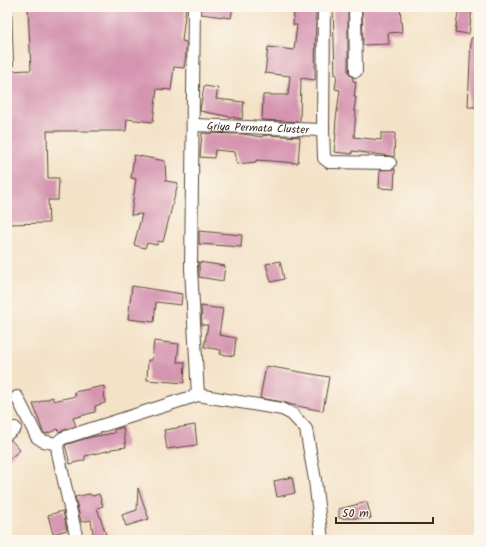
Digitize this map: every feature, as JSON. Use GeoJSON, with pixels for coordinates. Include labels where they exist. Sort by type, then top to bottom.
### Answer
{"type":"FeatureCollection","features":[{"type":"Feature","properties":{"kind":"street"},"geometry":{"type":"LineString","coordinates":[[194,7],[191,268],[198,394]]}},
{"type":"Feature","properties":{"kind":"street","name":"Griya Permata Cluster"},"geometry":{"type":"LineString","coordinates":[[324,7],[323,155],[329,162],[390,163]]}},
{"type":"Feature","properties":{"kind":"street"},"geometry":{"type":"LineString","coordinates":[[355,7],[356,71]]}},
{"type":"Feature","properties":{"kind":"street","name":"Griya Permata Cluster"},"geometry":{"type":"LineString","coordinates":[[193,125],[323,130]]}},
{"type":"Feature","properties":{"kind":"street"},"geometry":{"type":"LineString","coordinates":[[57,444],[63,438],[198,394],[282,409],[292,414],[306,429],[315,480],[322,540]]}},
{"type":"Feature","properties":{"kind":"street"},"geometry":{"type":"LineString","coordinates":[[17,397],[37,437],[43,441],[57,444]]}},
{"type":"Feature","properties":{"kind":"street"},"geometry":{"type":"LineString","coordinates":[[57,444],[77,540]]}},
{"type":"Feature","properties":{"kind":"lane"},"geometry":{"type":"LineString","coordinates":[[8,7],[10,65]]}},
{"type":"Feature","properties":{"kind":"building"},"geometry":{"type":"Polygon","coordinates":[[[28,7],[151,7],[166,9],[166,7],[186,7],[182,41],[186,42],[186,53],[184,68],[174,67],[171,90],[157,89],[153,122],[127,119],[126,131],[47,131],[48,178],[59,178],[58,200],[48,200],[49,223],[7,224],[7,71],[31,70],[28,7]]]}},
{"type":"Feature","properties":{"kind":"building"},"geometry":{"type":"Polygon","coordinates":[[[201,7],[233,7],[231,18],[201,14],[201,7]]]}},
{"type":"Feature","properties":{"kind":"building"},"geometry":{"type":"Polygon","coordinates":[[[298,7],[316,7],[315,80],[301,78],[300,122],[262,120],[263,95],[288,95],[290,76],[265,73],[268,47],[294,50],[297,25],[293,25],[294,12],[297,13],[298,7]]]}},
{"type":"Feature","properties":{"kind":"building"},"geometry":{"type":"Polygon","coordinates":[[[333,7],[348,7],[348,71],[353,78],[353,81],[356,82],[354,97],[356,97],[354,111],[356,111],[354,137],[381,140],[381,133],[395,133],[394,157],[352,151],[352,154],[334,152],[340,90],[335,89],[337,75],[335,75],[333,7]]]}},
{"type":"Feature","properties":{"kind":"building"},"geometry":{"type":"Polygon","coordinates":[[[362,7],[400,7],[402,32],[388,33],[389,44],[363,45],[362,7]]]}},
{"type":"Feature","properties":{"kind":"building"},"geometry":{"type":"Polygon","coordinates":[[[459,7],[472,9],[469,34],[455,32],[459,7]]]}},
{"type":"Feature","properties":{"kind":"building"},"geometry":{"type":"Polygon","coordinates":[[[471,38],[479,38],[479,107],[468,107],[471,38]]]}},
{"type":"Feature","properties":{"kind":"building"},"geometry":{"type":"Polygon","coordinates":[[[204,86],[218,88],[216,99],[244,102],[242,119],[200,111],[204,86]]]}},
{"type":"Feature","properties":{"kind":"building"},"geometry":{"type":"Polygon","coordinates":[[[202,133],[243,134],[262,137],[268,135],[300,137],[298,163],[256,160],[256,162],[237,164],[235,152],[215,150],[214,158],[200,157],[202,133]]]}},
{"type":"Feature","properties":{"kind":"building"},"geometry":{"type":"Polygon","coordinates":[[[134,155],[165,161],[166,181],[178,183],[163,242],[158,241],[157,245],[147,243],[145,248],[134,245],[142,214],[131,215],[136,179],[131,178],[134,155]]]}},
{"type":"Feature","properties":{"kind":"building"},"geometry":{"type":"Polygon","coordinates":[[[395,169],[394,189],[379,188],[380,170],[395,169]]]}},
{"type":"Feature","properties":{"kind":"building"},"geometry":{"type":"Polygon","coordinates":[[[199,231],[242,235],[241,247],[199,244],[199,231]]]}},
{"type":"Feature","properties":{"kind":"building"},"geometry":{"type":"Polygon","coordinates":[[[280,261],[284,279],[271,282],[266,264],[280,261]]]}},
{"type":"Feature","properties":{"kind":"building"},"geometry":{"type":"Polygon","coordinates":[[[199,262],[225,266],[223,281],[199,277],[199,262]]]}},
{"type":"Feature","properties":{"kind":"building"},"geometry":{"type":"Polygon","coordinates":[[[132,286],[182,294],[181,305],[156,302],[154,322],[128,319],[132,286]]]}},
{"type":"Feature","properties":{"kind":"building"},"geometry":{"type":"Polygon","coordinates":[[[201,306],[223,309],[219,335],[236,338],[234,356],[220,354],[221,350],[204,347],[208,325],[202,325],[201,306]]]}},
{"type":"Feature","properties":{"kind":"building"},"geometry":{"type":"Polygon","coordinates":[[[154,341],[179,344],[177,362],[185,362],[184,383],[147,380],[148,360],[152,360],[154,341]]]}},
{"type":"Feature","properties":{"kind":"building"},"geometry":{"type":"Polygon","coordinates":[[[266,366],[329,377],[323,411],[260,398],[266,366]]]}},
{"type":"Feature","properties":{"kind":"building"},"geometry":{"type":"Polygon","coordinates":[[[104,386],[105,403],[95,406],[95,412],[73,418],[76,426],[59,432],[58,429],[46,434],[43,432],[33,404],[53,397],[53,401],[76,396],[74,392],[104,386]]]}},
{"type":"Feature","properties":{"kind":"building"},"geometry":{"type":"Polygon","coordinates":[[[195,425],[197,445],[167,449],[164,430],[195,425]]]}},
{"type":"Feature","properties":{"kind":"building"},"geometry":{"type":"Polygon","coordinates":[[[123,427],[126,447],[111,449],[85,456],[85,460],[70,464],[65,445],[91,437],[114,433],[114,430],[123,427]]]}},
{"type":"Feature","properties":{"kind":"building"},"geometry":{"type":"Polygon","coordinates":[[[11,440],[20,450],[7,461],[7,441],[11,440]]]}},
{"type":"Feature","properties":{"kind":"building"},"geometry":{"type":"Polygon","coordinates":[[[292,477],[295,493],[277,497],[274,481],[292,477]]]}},
{"type":"Feature","properties":{"kind":"building"},"geometry":{"type":"Polygon","coordinates":[[[138,488],[149,519],[126,526],[122,515],[137,510],[138,488]]]}},
{"type":"Feature","properties":{"kind":"building"},"geometry":{"type":"Polygon","coordinates":[[[89,494],[93,496],[99,494],[103,506],[97,508],[108,540],[94,540],[91,520],[81,522],[75,497],[89,494]]]}},
{"type":"Feature","properties":{"kind":"building"},"geometry":{"type":"Polygon","coordinates":[[[367,502],[371,518],[339,518],[339,509],[367,502]]]}},
{"type":"Feature","properties":{"kind":"building"},"geometry":{"type":"Polygon","coordinates":[[[63,511],[67,530],[53,534],[48,515],[63,511]]]}}]}
